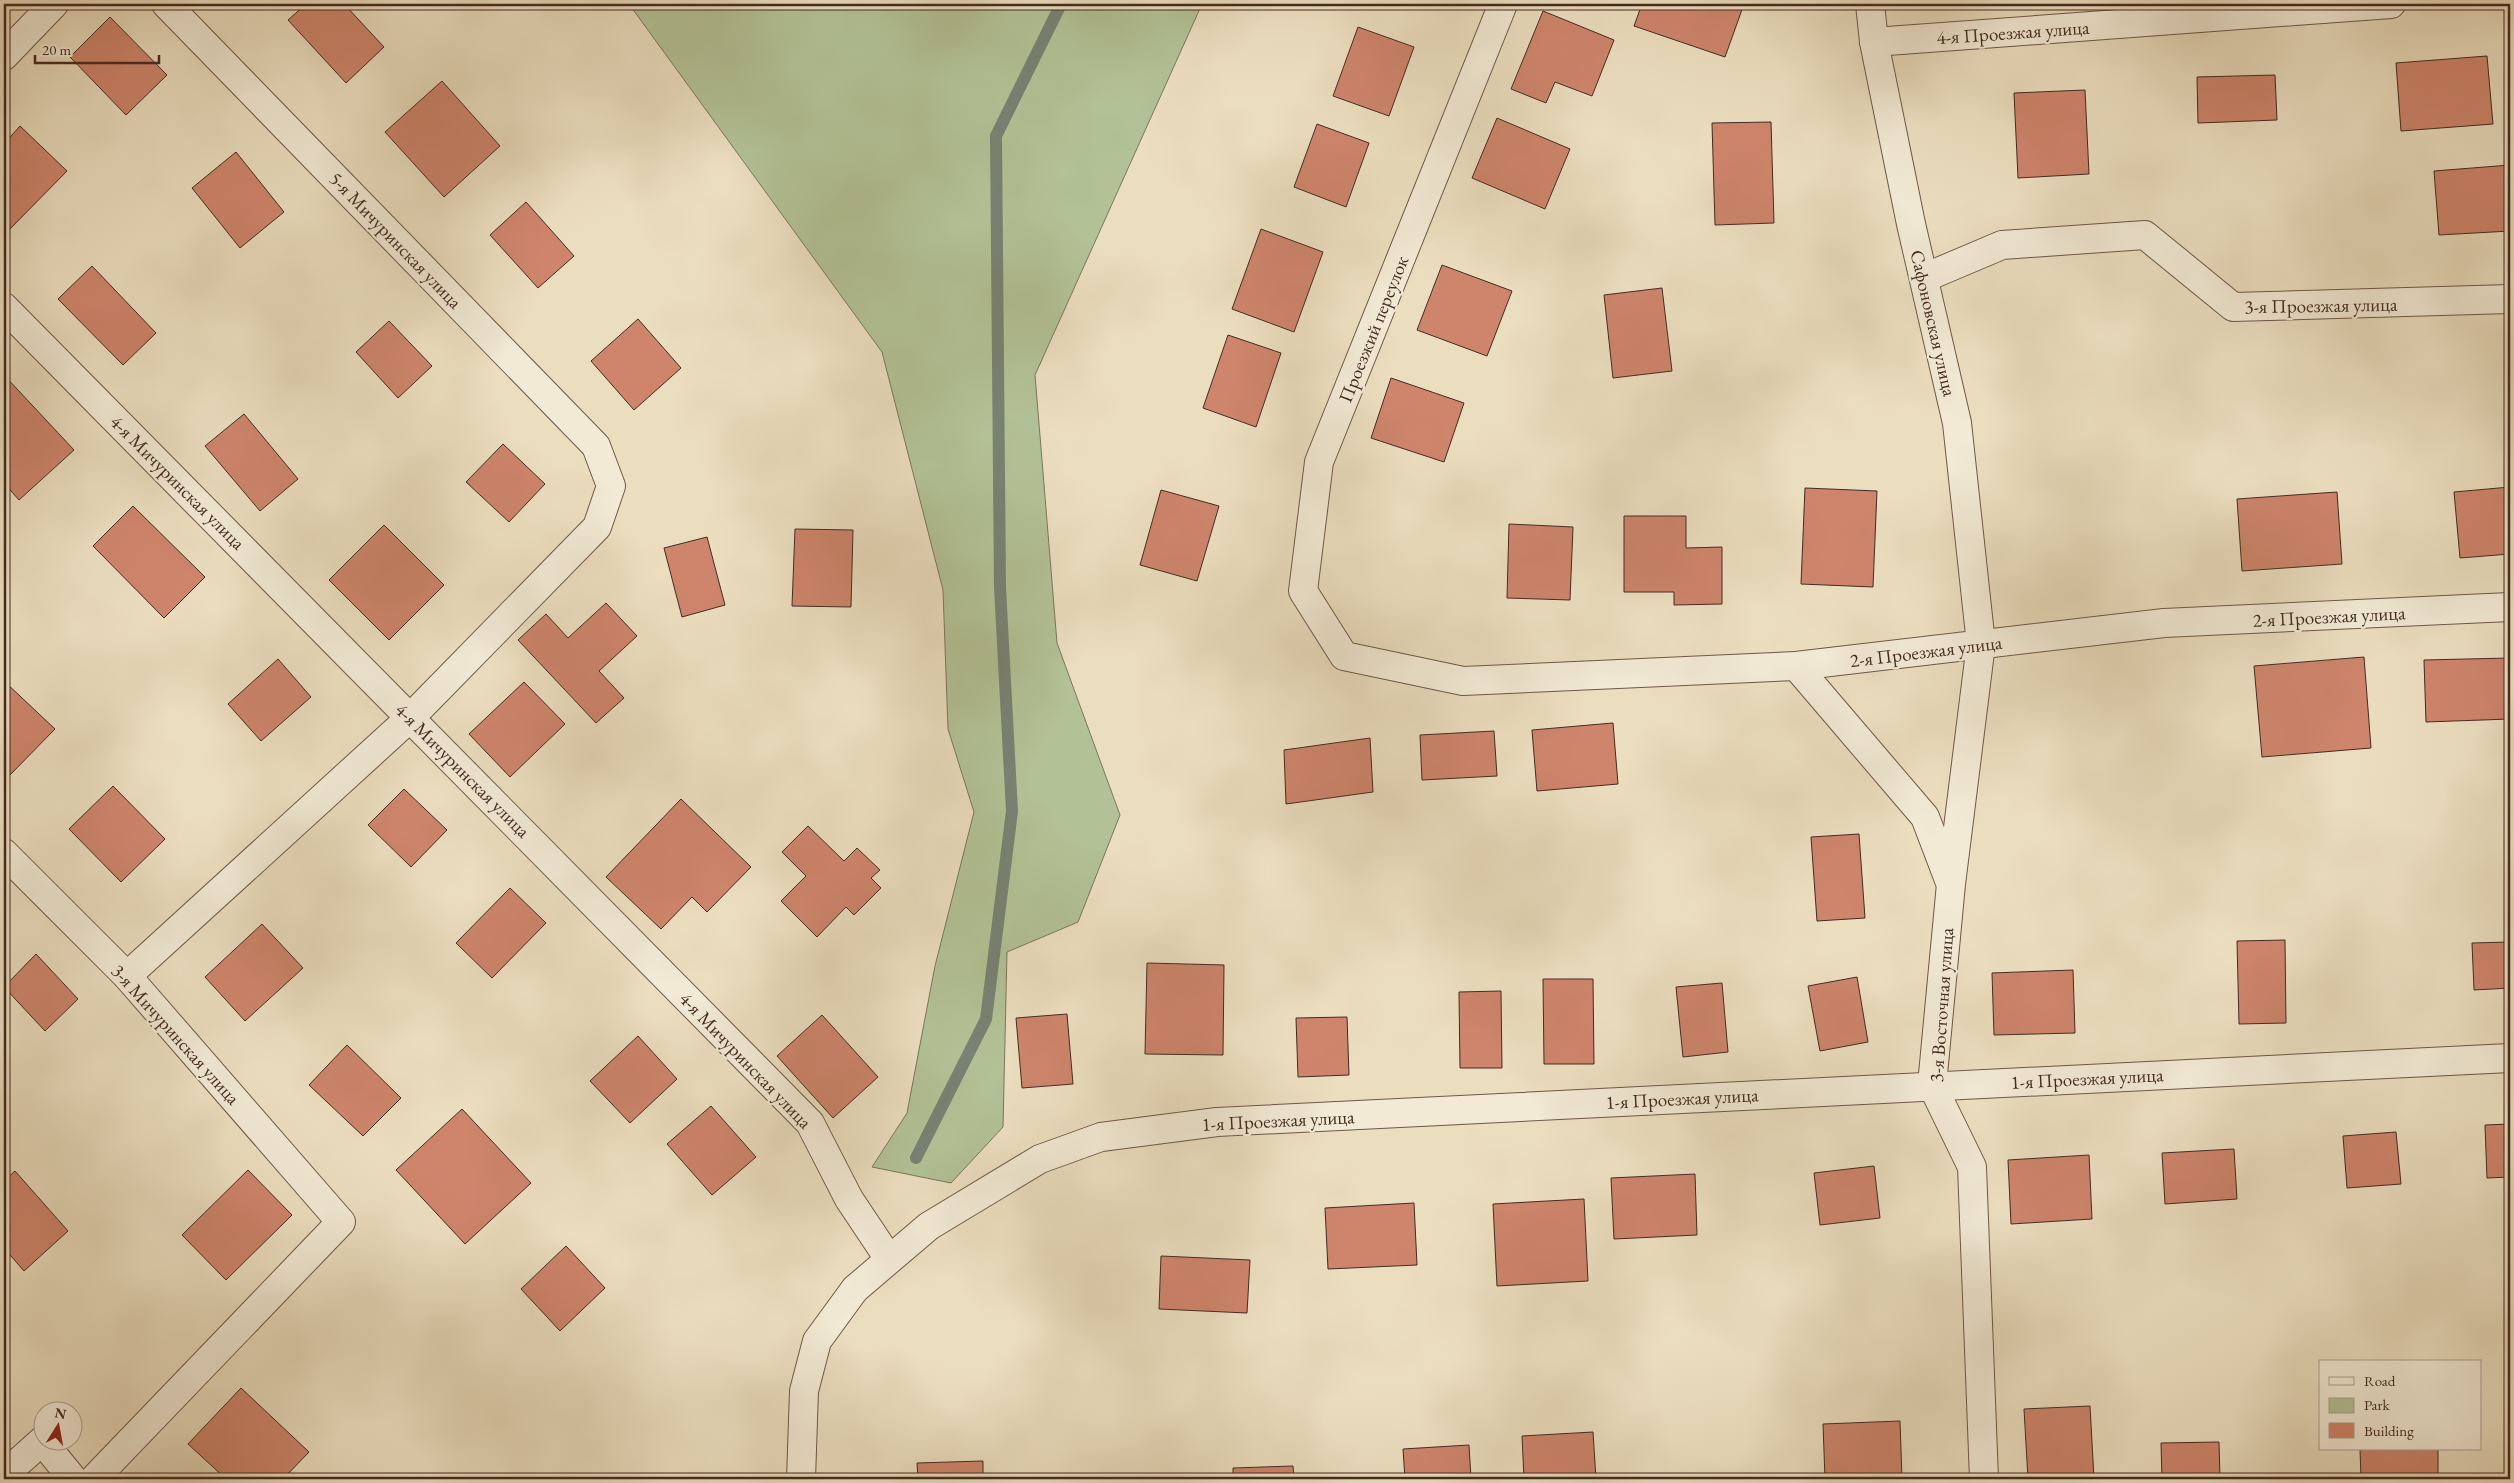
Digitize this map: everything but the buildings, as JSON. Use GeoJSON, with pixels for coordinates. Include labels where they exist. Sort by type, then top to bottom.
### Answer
{"type":"FeatureCollection","features":[{"type":"Feature","properties":{"kind":"street"},"geometry":{"type":"LineString","coordinates":[[4,56],[54,4]]}},
{"type":"Feature","properties":{"kind":"street","name":"5-я Мичуринская улица"},"geometry":{"type":"LineString","coordinates":[[166,4],[596,446],[611,486],[597,527],[411,718]]}},
{"type":"Feature","properties":{"kind":"street","name":"Проезжий переулок"},"geometry":{"type":"LineString","coordinates":[[1344,656],[1303,591],[1320,462],[1503,4]]}},
{"type":"Feature","properties":{"kind":"street","name":"Сафоновская улица"},"geometry":{"type":"LineString","coordinates":[[1870,4],[1874,42],[1956,423],[1981,644]]}},
{"type":"Feature","properties":{"kind":"street","name":"4-я Проезжая улица"},"geometry":{"type":"LineString","coordinates":[[1874,42],[2391,4]]}},
{"type":"Feature","properties":{"kind":"street","name":"3-я Проезжая улица"},"geometry":{"type":"LineString","coordinates":[[1924,278],[2002,245],[2145,235],[2233,307],[2510,299]]}},
{"type":"Feature","properties":{"kind":"street","name":"4-я Мичуринская улица"},"geometry":{"type":"LineString","coordinates":[[4,307],[810,1123],[849,1199],[889,1259]]}},
{"type":"Feature","properties":{"kind":"street","name":"2-я Проезжая улица"},"geometry":{"type":"LineString","coordinates":[[1344,656],[1463,681],[1796,666],[2164,624],[2510,607]]}},
{"type":"Feature","properties":{"kind":"street","name":"3-я Восточная улица"},"geometry":{"type":"LineString","coordinates":[[1981,644],[1951,884],[1932,1085],[1972,1168],[1984,1479]]}},
{"type":"Feature","properties":{"kind":"street"},"geometry":{"type":"LineString","coordinates":[[1796,666],[1926,817],[1951,884]]}},
{"type":"Feature","properties":{"kind":"street"},"geometry":{"type":"LineString","coordinates":[[127,976],[411,718]]}},
{"type":"Feature","properties":{"kind":"street","name":"3-я Мичуринская улица"},"geometry":{"type":"LineString","coordinates":[[4,853],[127,976],[341,1222],[94,1479]]}},
{"type":"Feature","properties":{"kind":"street","name":"1-я Проезжая улица"},"geometry":{"type":"LineString","coordinates":[[801,1479],[804,1391],[817,1341],[855,1288],[929,1226],[993,1186],[1040,1159],[1101,1137],[1217,1122],[1932,1085],[2510,1058]]}},
{"type":"Feature","properties":{"kind":"street"},"geometry":{"type":"LineString","coordinates":[[4,1475],[42,1441],[73,1479]]}},
{"type":"Feature","properties":{"kind":"green space"},"geometry":{"type":"Polygon","coordinates":[[[629,4],[1202,4],[1035,375],[1057,643],[1120,815],[1078,922],[1007,952],[1003,1127],[951,1183],[872,1167],[907,1113],[935,966],[974,812],[948,729],[943,590],[882,352],[629,4]]]}},
{"type":"Feature","properties":{"kind":"waterway"},"geometry":{"type":"LineString","coordinates":[[916,1158],[986,1019],[1012,811],[1000,588],[996,136],[1061,4]]}}]}
